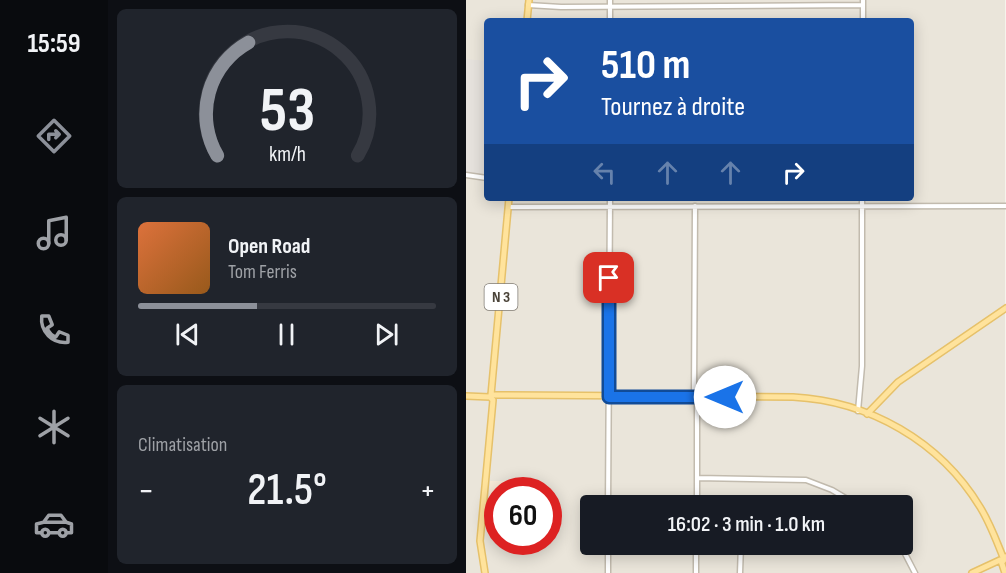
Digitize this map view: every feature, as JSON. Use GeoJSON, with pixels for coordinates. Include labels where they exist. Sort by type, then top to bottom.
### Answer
{"type":"FeatureCollection","features":[{"type":"Feature","properties":{"kind":"main road"},"geometry":{"type":"LineString","coordinates":[[526,18],[528,2]]}},
{"type":"Feature","properties":{"kind":"main road","name":"N 3"},"geometry":{"type":"LineString","coordinates":[[485,573],[480,541],[510,201]]}},
{"type":"Feature","properties":{"kind":"main road","name":"N 3"},"geometry":{"type":"LineString","coordinates":[[493,397],[510,201]]}},
{"type":"Feature","properties":{"kind":"main road"},"geometry":{"type":"LineString","coordinates":[[867,413],[898,381],[1006,308]]}},
{"type":"Feature","properties":{"kind":"main road"},"geometry":{"type":"LineString","coordinates":[[466,396],[809,400],[858,410],[906,432],[930,449],[948,466],[970,491],[981,509],[1003,560],[1004,573]]}},
{"type":"Feature","properties":{"kind":"main road"},"geometry":{"type":"LineString","coordinates":[[972,573],[1003,560]]}},
{"type":"Feature","properties":{"kind":"street"},"geometry":{"type":"LineString","coordinates":[[610,0],[610,18]]}},
{"type":"Feature","properties":{"kind":"street"},"geometry":{"type":"LineString","coordinates":[[666,0],[666,7]]}},
{"type":"Feature","properties":{"kind":"street"},"geometry":{"type":"LineString","coordinates":[[528,2],[610,7],[863,3]]}},
{"type":"Feature","properties":{"kind":"street"},"geometry":{"type":"LineString","coordinates":[[466,175],[484,178]]}},
{"type":"Feature","properties":{"kind":"street"},"geometry":{"type":"LineString","coordinates":[[608,495],[610,201]]}},
{"type":"Feature","properties":{"kind":"street"},"geometry":{"type":"LineString","coordinates":[[858,410],[862,366],[862,201]]}},
{"type":"Feature","properties":{"kind":"street"},"geometry":{"type":"LineString","coordinates":[[695,206],[697,495]]}},
{"type":"Feature","properties":{"kind":"street"},"geometry":{"type":"LineString","coordinates":[[511,207],[1006,206]]}},
{"type":"Feature","properties":{"kind":"street"},"geometry":{"type":"LineString","coordinates":[[697,478],[806,480],[840,495]]}},
{"type":"Feature","properties":{"kind":"street"},"geometry":{"type":"LineString","coordinates":[[608,555],[608,573]]}},
{"type":"Feature","properties":{"kind":"street"},"geometry":{"type":"LineString","coordinates":[[696,555],[696,573]]}},
{"type":"Feature","properties":{"kind":"street"},"geometry":{"type":"LineString","coordinates":[[740,573],[741,555]]}},
{"type":"Feature","properties":{"kind":"street"},"geometry":{"type":"LineString","coordinates":[[906,555],[915,573]]}},
{"type":"Feature","properties":{"kind":"shaded area"},"geometry":{"type":"Polygon","coordinates":[[[466,0],[1005,0],[1005,573],[466,573],[466,0]]]}},
{"type":"Feature","properties":{"kind":"shaded area"},"geometry":{"type":"Polygon","coordinates":[[[466,59],[484,61],[484,177],[466,175],[466,59]]]}},
{"type":"Feature","properties":{"kind":"route"},"geometry":{"type":"LineString","coordinates":[[609,278],[609,397],[725,397]]}}]}
